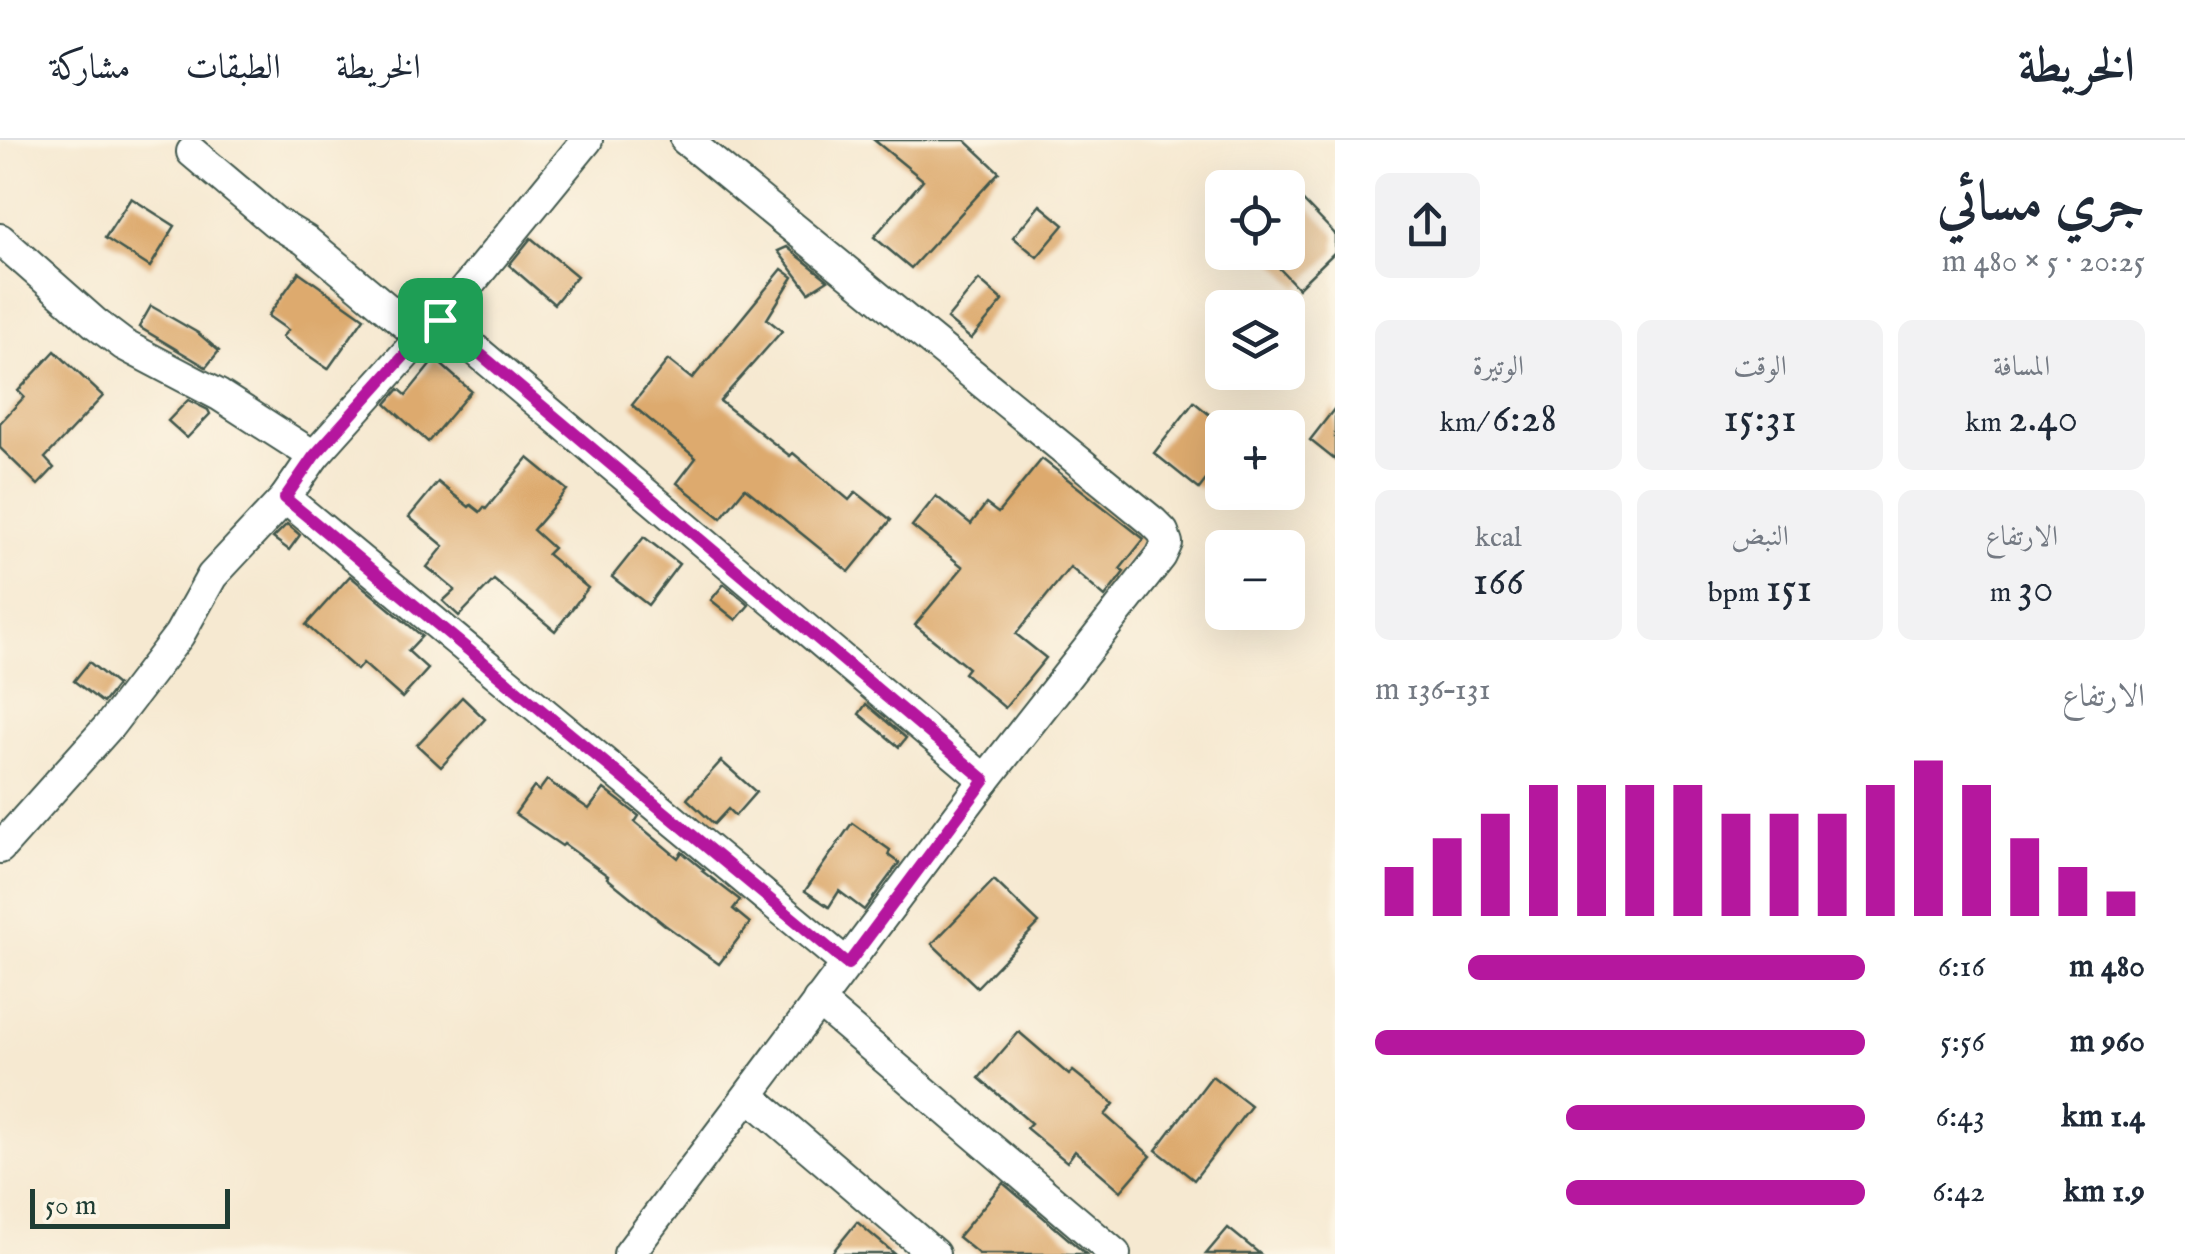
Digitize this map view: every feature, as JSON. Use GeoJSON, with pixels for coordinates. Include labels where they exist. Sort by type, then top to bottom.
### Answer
{"type":"FeatureCollection","features":[{"type":"Feature","properties":{"kind":"street"},"geometry":{"type":"LineString","coordinates":[[0,848],[110,725],[179,634],[212,576],[285,498],[314,456],[431,328],[587,140]]}},
{"type":"Feature","properties":{"kind":"street"},"geometry":{"type":"LineString","coordinates":[[630,1254],[985,780],[1162,556],[1166,543],[1154,522],[707,146]]}},
{"type":"Feature","properties":{"kind":"street"},"geometry":{"type":"LineString","coordinates":[[192,152],[276,222],[431,328],[985,780]]}},
{"type":"Feature","properties":{"kind":"street"},"geometry":{"type":"LineString","coordinates":[[0,239],[124,345],[219,394],[314,456]]}},
{"type":"Feature","properties":{"kind":"street"},"geometry":{"type":"LineString","coordinates":[[285,498],[848,964]]}},
{"type":"Feature","properties":{"kind":"street"},"geometry":{"type":"LineString","coordinates":[[818,1002],[1114,1254]]}},
{"type":"Feature","properties":{"kind":"street"},"geometry":{"type":"LineString","coordinates":[[749,1096],[934,1254]]}},
{"type":"Feature","properties":{"kind":"building"},"geometry":{"type":"Polygon","coordinates":[[[874,140],[965,140],[999,172],[911,268],[874,237],[923,180],[874,140]]]}},
{"type":"Feature","properties":{"kind":"building"},"geometry":{"type":"Polygon","coordinates":[[[131,198],[175,226],[150,267],[105,238],[131,198]]]}},
{"type":"Feature","properties":{"kind":"building"},"geometry":{"type":"Polygon","coordinates":[[[1305,203],[1335,234],[1335,252],[1298,288],[1281,270],[1305,270],[1305,203]]]}},
{"type":"Feature","properties":{"kind":"building"},"geometry":{"type":"Polygon","coordinates":[[[1040,205],[1064,225],[1037,257],[1013,237],[1040,205]]]}},
{"type":"Feature","properties":{"kind":"building"},"geometry":{"type":"Polygon","coordinates":[[[531,238],[577,276],[554,304],[509,265],[531,238]]]}},
{"type":"Feature","properties":{"kind":"building"},"geometry":{"type":"Polygon","coordinates":[[[787,247],[828,280],[809,292],[778,251],[787,247]]]}},
{"type":"Feature","properties":{"kind":"building"},"geometry":{"type":"Polygon","coordinates":[[[782,269],[793,277],[767,319],[782,331],[720,401],[790,456],[793,453],[849,500],[856,492],[891,520],[849,572],[745,488],[721,518],[677,483],[696,458],[632,405],[668,360],[692,379],[782,269]]]}},
{"type":"Feature","properties":{"kind":"building"},"geometry":{"type":"Polygon","coordinates":[[[299,272],[364,318],[328,369],[282,337],[288,330],[268,316],[299,272]]]}},
{"type":"Feature","properties":{"kind":"building"},"geometry":{"type":"Polygon","coordinates":[[[979,280],[1003,301],[971,339],[947,319],[979,280]]]}},
{"type":"Feature","properties":{"kind":"building"},"geometry":{"type":"Polygon","coordinates":[[[151,306],[198,333],[219,351],[206,367],[139,327],[151,306]]]}},
{"type":"Feature","properties":{"kind":"building"},"geometry":{"type":"Polygon","coordinates":[[[55,351],[103,396],[45,458],[54,468],[38,485],[0,448],[0,423],[24,397],[18,391],[55,351]]]}},
{"type":"Feature","properties":{"kind":"building"},"geometry":{"type":"Polygon","coordinates":[[[435,359],[471,391],[428,442],[386,404],[399,389],[406,395],[435,359]]]}},
{"type":"Feature","properties":{"kind":"building"},"geometry":{"type":"Polygon","coordinates":[[[188,400],[210,414],[187,438],[168,421],[188,400]]]}},
{"type":"Feature","properties":{"kind":"building"},"geometry":{"type":"Polygon","coordinates":[[[1194,402],[1205,411],[1205,481],[1199,489],[1154,453],[1194,402]]]}},
{"type":"Feature","properties":{"kind":"building"},"geometry":{"type":"Polygon","coordinates":[[[1335,408],[1335,460],[1310,440],[1335,408]]]}},
{"type":"Feature","properties":{"kind":"building"},"geometry":{"type":"Polygon","coordinates":[[[528,458],[567,490],[533,530],[553,548],[547,554],[588,588],[555,631],[494,580],[459,616],[443,601],[455,590],[427,567],[444,546],[409,517],[438,482],[480,512],[528,458]]]}},
{"type":"Feature","properties":{"kind":"building"},"geometry":{"type":"Polygon","coordinates":[[[1042,459],[1144,539],[1120,569],[1124,572],[1105,597],[1070,567],[1016,634],[1046,658],[1005,708],[964,673],[968,668],[915,625],[963,567],[912,526],[936,496],[971,524],[986,504],[998,513],[1042,459]]]}},
{"type":"Feature","properties":{"kind":"building"},"geometry":{"type":"Polygon","coordinates":[[[287,524],[300,535],[289,550],[273,538],[287,524]]]}},
{"type":"Feature","properties":{"kind":"building"},"geometry":{"type":"Polygon","coordinates":[[[644,537],[679,564],[648,605],[612,577],[644,537]]]}},
{"type":"Feature","properties":{"kind":"building"},"geometry":{"type":"Polygon","coordinates":[[[350,576],[422,636],[408,651],[428,669],[402,698],[363,663],[357,670],[306,625],[350,576]]]}},
{"type":"Feature","properties":{"kind":"building"},"geometry":{"type":"Polygon","coordinates":[[[724,584],[749,605],[736,620],[711,600],[724,584]]]}},
{"type":"Feature","properties":{"kind":"building"},"geometry":{"type":"Polygon","coordinates":[[[89,662],[117,685],[103,703],[74,681],[89,662]]]}},
{"type":"Feature","properties":{"kind":"building"},"geometry":{"type":"Polygon","coordinates":[[[462,697],[485,719],[441,767],[417,745],[462,697]]]}},
{"type":"Feature","properties":{"kind":"building"},"geometry":{"type":"Polygon","coordinates":[[[866,704],[906,738],[899,747],[859,714],[866,704]]]}},
{"type":"Feature","properties":{"kind":"building"},"geometry":{"type":"Polygon","coordinates":[[[721,761],[756,792],[735,816],[728,809],[714,824],[687,799],[721,761]]]}},
{"type":"Feature","properties":{"kind":"building"},"geometry":{"type":"Polygon","coordinates":[[[547,780],[589,809],[604,789],[639,816],[635,822],[678,858],[682,852],[740,900],[733,909],[750,923],[719,964],[608,876],[515,814],[534,787],[539,791],[547,780]]]}},
{"type":"Feature","properties":{"kind":"building"},"geometry":{"type":"Polygon","coordinates":[[[852,823],[890,850],[888,855],[899,863],[864,910],[839,891],[829,907],[805,891],[852,823]]]}},
{"type":"Feature","properties":{"kind":"building"},"geometry":{"type":"Polygon","coordinates":[[[994,880],[1039,923],[977,987],[932,944],[994,880]]]}},
{"type":"Feature","properties":{"kind":"building"},"geometry":{"type":"Polygon","coordinates":[[[1019,1032],[1069,1075],[1073,1071],[1114,1104],[1105,1115],[1151,1156],[1121,1191],[1075,1151],[1067,1162],[1026,1128],[1031,1123],[979,1078],[1019,1032]]]}},
{"type":"Feature","properties":{"kind":"building"},"geometry":{"type":"Polygon","coordinates":[[[1212,1076],[1251,1106],[1194,1180],[1156,1150],[1212,1076]]]}},
{"type":"Feature","properties":{"kind":"building"},"geometry":{"type":"Polygon","coordinates":[[[1003,1183],[1086,1254],[979,1254],[958,1237],[1003,1183]]]}},
{"type":"Feature","properties":{"kind":"building"},"geometry":{"type":"Polygon","coordinates":[[[857,1222],[895,1254],[831,1254],[857,1222]]]}},
{"type":"Feature","properties":{"kind":"building"},"geometry":{"type":"Polygon","coordinates":[[[1228,1228],[1260,1254],[1206,1254],[1228,1228]]]}},
{"type":"Feature","properties":{"kind":"route"},"geometry":{"type":"LineString","coordinates":[[440,320],[985,780],[848,964],[285,498],[314,456],[440,320]]}}]}
